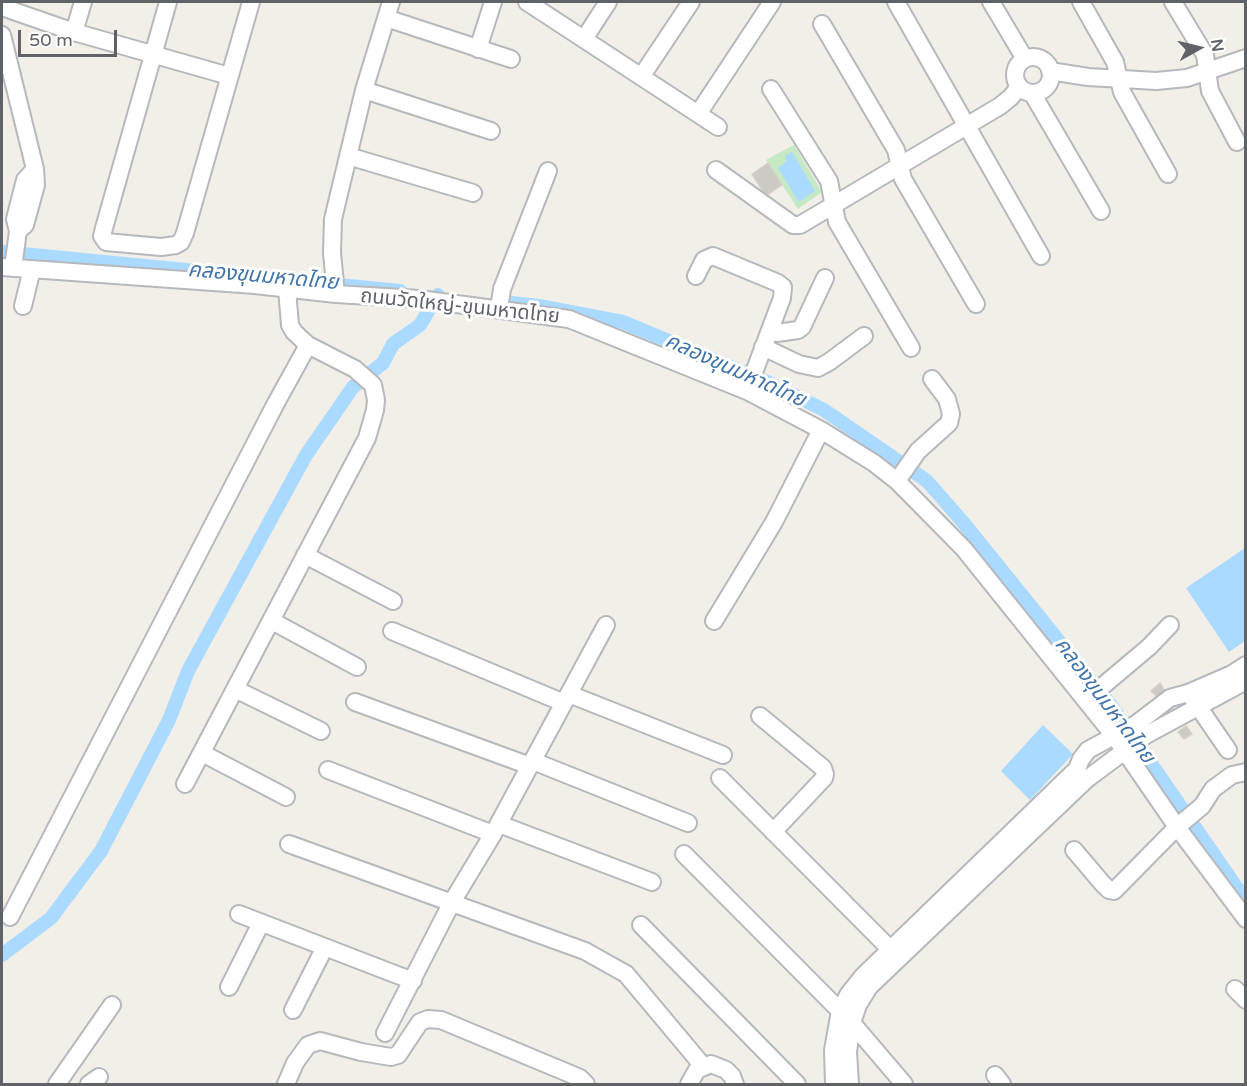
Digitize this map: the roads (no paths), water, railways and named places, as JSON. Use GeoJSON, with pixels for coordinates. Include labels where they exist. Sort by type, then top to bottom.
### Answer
{"type":"FeatureCollection","features":[{"type":"Feature","properties":{"kind":"street"},"geometry":{"type":"LineString","coordinates":[[74,32],[83,2]]}},
{"type":"Feature","properties":{"kind":"street"},"geometry":{"type":"LineString","coordinates":[[168,2],[104,228],[102,236],[106,243],[161,247],[181,242],[250,2]]}},
{"type":"Feature","properties":{"kind":"street"},"geometry":{"type":"LineString","coordinates":[[336,290],[332,253],[333,219],[364,90],[391,2]]}},
{"type":"Feature","properties":{"kind":"street"},"geometry":{"type":"LineString","coordinates":[[478,49],[493,2]]}},
{"type":"Feature","properties":{"kind":"street"},"geometry":{"type":"LineString","coordinates":[[527,2],[718,128]]}},
{"type":"Feature","properties":{"kind":"street"},"geometry":{"type":"LineString","coordinates":[[584,39],[608,2]]}},
{"type":"Feature","properties":{"kind":"street"},"geometry":{"type":"LineString","coordinates":[[641,77],[691,2]]}},
{"type":"Feature","properties":{"kind":"street"},"geometry":{"type":"LineString","coordinates":[[698,114],[772,2]]}},
{"type":"Feature","properties":{"kind":"street"},"geometry":{"type":"LineString","coordinates":[[896,2],[1041,256]]}},
{"type":"Feature","properties":{"kind":"street"},"geometry":{"type":"LineString","coordinates":[[991,2],[1025,59]]}},
{"type":"Feature","properties":{"kind":"street"},"geometry":{"type":"LineString","coordinates":[[1081,2],[1115,63],[1122,92],[1168,174]]}},
{"type":"Feature","properties":{"kind":"street"},"geometry":{"type":"LineString","coordinates":[[1173,2],[1204,55],[1210,90],[1237,142]]}},
{"type":"Feature","properties":{"kind":"street"},"geometry":{"type":"LineString","coordinates":[[2,7],[74,32],[229,76]]}},
{"type":"Feature","properties":{"kind":"street"},"geometry":{"type":"LineString","coordinates":[[386,18],[512,59]]}},
{"type":"Feature","properties":{"kind":"street"},"geometry":{"type":"LineString","coordinates":[[822,24],[896,150],[903,179],[976,304]]}},
{"type":"Feature","properties":{"kind":"street"},"geometry":{"type":"LineString","coordinates":[[2,35],[35,169],[36,185],[25,225],[17,234],[10,263]]}},
{"type":"Feature","properties":{"kind":"street"},"geometry":{"type":"LineString","coordinates":[[716,170],[792,225],[800,225],[1000,106],[1011,97],[1026,90],[1041,91],[1046,88],[1051,77],[1050,71],[1044,61],[1033,57],[1025,59],[1018,65],[1015,76],[1026,90],[1101,211]]}},
{"type":"Feature","properties":{"kind":"street"},"geometry":{"type":"LineString","coordinates":[[1050,71],[1156,81],[1187,78],[1245,58]]}},
{"type":"Feature","properties":{"kind":"street"},"geometry":{"type":"LineString","coordinates":[[771,89],[829,181],[837,222],[910,348]]}},
{"type":"Feature","properties":{"kind":"street"},"geometry":{"type":"LineString","coordinates":[[364,90],[491,131]]}},
{"type":"Feature","properties":{"kind":"street"},"geometry":{"type":"LineString","coordinates":[[348,156],[473,194]]}},
{"type":"Feature","properties":{"kind":"street"},"geometry":{"type":"LineString","coordinates":[[500,300],[548,171]]}},
{"type":"Feature","properties":{"kind":"street"},"geometry":{"type":"LineString","coordinates":[[696,276],[704,260],[713,256],[783,287],[784,292],[771,331],[748,387]]}},
{"type":"Feature","properties":{"kind":"street","name":"ถนนวัดใหญ่-ขุนมหาดไทย"},"geometry":{"type":"LineString","coordinates":[[10,263],[32,269],[287,289],[336,290],[447,302],[500,300],[569,320],[748,387],[899,477],[1090,696],[1120,744],[1181,824],[1245,919]]}},
{"type":"Feature","properties":{"kind":"street"},"geometry":{"type":"LineString","coordinates":[[23,306],[32,269]]}},
{"type":"Feature","properties":{"kind":"street"},"geometry":{"type":"LineString","coordinates":[[771,331],[777,333],[798,330],[802,327],[825,278]]}},
{"type":"Feature","properties":{"kind":"street"},"geometry":{"type":"LineString","coordinates":[[185,784],[367,438],[376,400],[373,385],[355,369],[308,345],[294,332],[290,324],[287,289]]}},
{"type":"Feature","properties":{"kind":"street"},"geometry":{"type":"LineString","coordinates":[[761,352],[818,368],[864,336]]}},
{"type":"Feature","properties":{"kind":"street"},"geometry":{"type":"LineString","coordinates":[[10,917],[265,423],[308,345]]}},
{"type":"Feature","properties":{"kind":"street"},"geometry":{"type":"LineString","coordinates":[[899,477],[918,451],[949,423],[951,414],[946,399],[932,379]]}},
{"type":"Feature","properties":{"kind":"street"},"geometry":{"type":"LineString","coordinates":[[714,621],[774,522],[821,430]]}},
{"type":"Feature","properties":{"kind":"street"},"geometry":{"type":"LineString","coordinates":[[305,555],[393,601]]}},
{"type":"Feature","properties":{"kind":"street"},"geometry":{"type":"LineString","coordinates":[[272,621],[357,667]]}},
{"type":"Feature","properties":{"kind":"street"},"geometry":{"type":"LineString","coordinates":[[385,1033],[452,902],[496,829],[606,625]]}},
{"type":"Feature","properties":{"kind":"street"},"geometry":{"type":"LineString","coordinates":[[1090,696],[1149,647],[1170,625]]}},
{"type":"Feature","properties":{"kind":"street"},"geometry":{"type":"LineString","coordinates":[[392,631],[723,756]]}},
{"type":"Feature","properties":{"kind":"street"},"geometry":{"type":"LineString","coordinates":[[850,1084],[846,1017],[848,994],[862,976],[895,954],[1082,774],[1141,730],[1166,726],[1193,699],[1245,665]]}},
{"type":"Feature","properties":{"kind":"street"},"geometry":{"type":"LineString","coordinates":[[1193,699],[1245,681]]}},
{"type":"Feature","properties":{"kind":"street"},"geometry":{"type":"LineString","coordinates":[[235,689],[321,731]]}},
{"type":"Feature","properties":{"kind":"street"},"geometry":{"type":"LineString","coordinates":[[1193,699],[1228,750]]}},
{"type":"Feature","properties":{"kind":"street"},"geometry":{"type":"LineString","coordinates":[[354,702],[532,763],[688,823]]}},
{"type":"Feature","properties":{"kind":"street"},"geometry":{"type":"LineString","coordinates":[[760,716],[823,768],[825,774],[824,778],[773,832]]}},
{"type":"Feature","properties":{"kind":"street"},"geometry":{"type":"LineString","coordinates":[[202,753],[286,797]]}},
{"type":"Feature","properties":{"kind":"street"},"geometry":{"type":"LineString","coordinates":[[328,770],[652,882]]}},
{"type":"Feature","properties":{"kind":"street"},"geometry":{"type":"LineString","coordinates":[[1074,850],[1102,883],[1113,891],[1202,806],[1213,789],[1232,775],[1245,772]]}},
{"type":"Feature","properties":{"kind":"street"},"geometry":{"type":"LineString","coordinates":[[720,778],[895,954]]}},
{"type":"Feature","properties":{"kind":"street"},"geometry":{"type":"LineString","coordinates":[[289,844],[585,951],[626,974],[704,1066]]}},
{"type":"Feature","properties":{"kind":"street"},"geometry":{"type":"LineString","coordinates":[[684,854],[846,1017],[904,1084]]}},
{"type":"Feature","properties":{"kind":"street"},"geometry":{"type":"LineString","coordinates":[[239,914],[413,981]]}},
{"type":"Feature","properties":{"kind":"street"},"geometry":{"type":"LineString","coordinates":[[229,987],[261,923]]}},
{"type":"Feature","properties":{"kind":"street"},"geometry":{"type":"LineString","coordinates":[[641,925],[797,1084]]}},
{"type":"Feature","properties":{"kind":"street"},"geometry":{"type":"LineString","coordinates":[[293,1010],[325,947]]}},
{"type":"Feature","properties":{"kind":"street"},"geometry":{"type":"LineString","coordinates":[[57,1084],[112,1005]]}},
{"type":"Feature","properties":{"kind":"street"},"geometry":{"type":"LineString","coordinates":[[834,1084],[833,1050],[846,1017]]}},
{"type":"Feature","properties":{"kind":"street"},"geometry":{"type":"LineString","coordinates":[[286,1084],[295,1064],[308,1045],[320,1041],[391,1057],[398,1055],[420,1022],[428,1019],[441,1020],[580,1078],[586,1084]]}},
{"type":"Feature","properties":{"kind":"street"},"geometry":{"type":"LineString","coordinates":[[688,1084],[696,1070],[704,1066],[719,1066],[726,1070],[732,1076],[735,1084]]}},
{"type":"Feature","properties":{"kind":"water"},"geometry":{"type":"Polygon","coordinates":[[[792,152],[815,191],[799,202],[778,168],[787,161],[785,156],[792,152]]]}},
{"type":"Feature","properties":{"kind":"water"},"geometry":{"type":"Polygon","coordinates":[[[1245,548],[1245,641],[1229,652],[1186,588],[1245,548]]]}},
{"type":"Feature","properties":{"kind":"water"},"geometry":{"type":"Polygon","coordinates":[[[1043,725],[1073,754],[1030,800],[1001,771],[1043,725]]]}},
{"type":"Feature","properties":{"kind":"waterway","name":"คลองขุนมหาดไทย"},"geometry":{"type":"LineString","coordinates":[[2,252],[400,291]]}},
{"type":"Feature","properties":{"kind":"waterway"},"geometry":{"type":"LineString","coordinates":[[2,955],[51,918],[101,851],[169,720],[188,671],[306,455],[353,387],[383,363],[393,344],[420,325],[438,295]]}},
{"type":"Feature","properties":{"kind":"waterway","name":"คลองขุนมหาดไทย"},"geometry":{"type":"LineString","coordinates":[[502,302],[539,306],[623,322],[767,382],[824,410],[927,481],[1112,707],[1246,901]]}}]}
